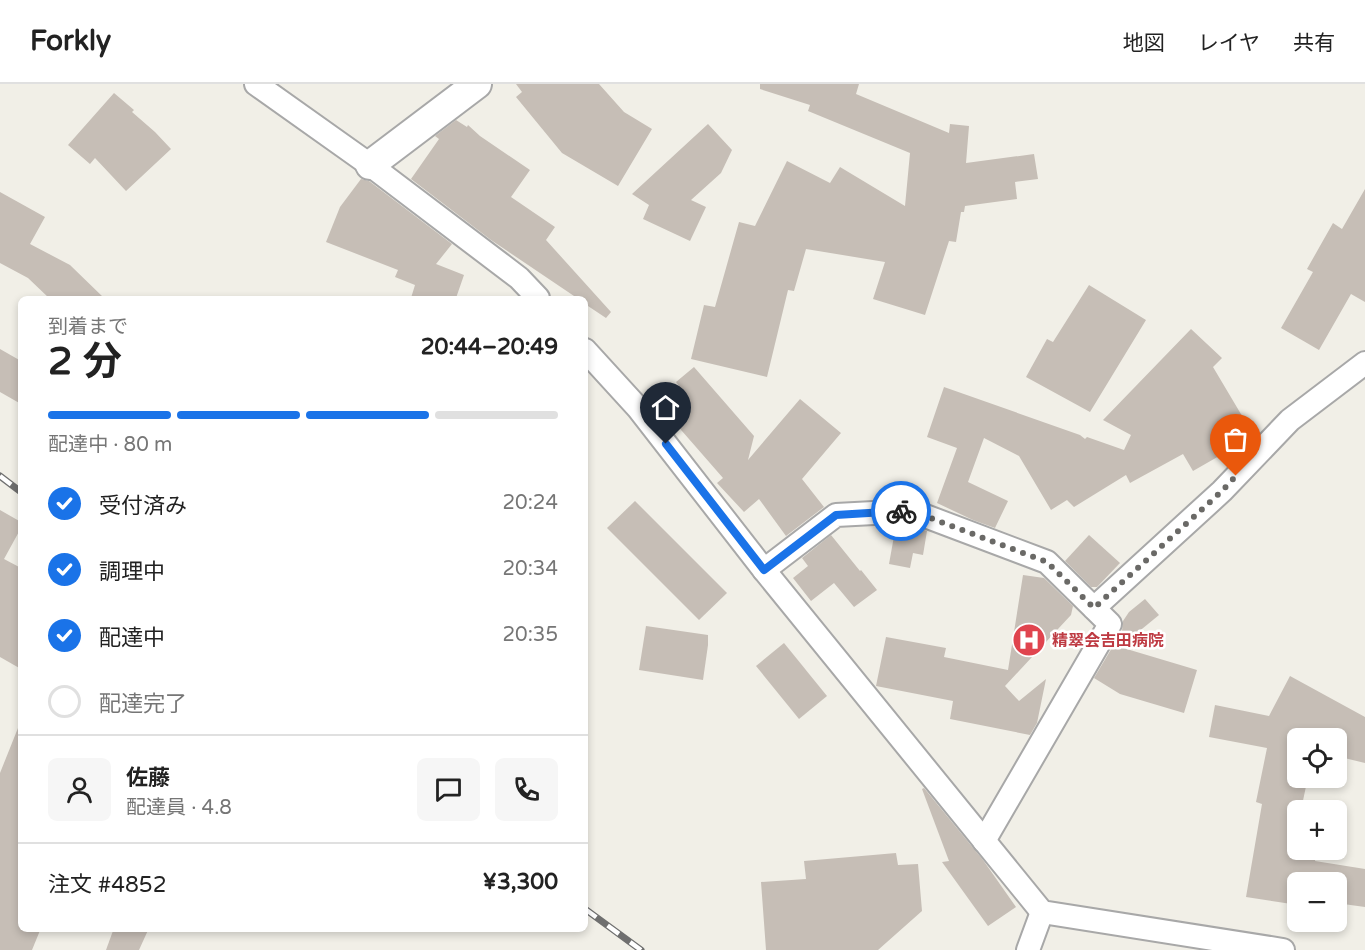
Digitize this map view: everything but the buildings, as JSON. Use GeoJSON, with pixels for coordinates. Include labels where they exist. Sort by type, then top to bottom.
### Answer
{"type":"FeatureCollection","features":[{"type":"Feature","properties":{"kind":"street"},"geometry":{"type":"LineString","coordinates":[[256,84],[369,165],[519,278],[536,296]]}},
{"type":"Feature","properties":{"kind":"street"},"geometry":{"type":"LineString","coordinates":[[369,165],[477,84]]}},
{"type":"Feature","properties":{"kind":"street"},"geometry":{"type":"LineString","coordinates":[[588,353],[638,408],[764,570],[1042,912],[1283,950]]}},
{"type":"Feature","properties":{"kind":"street"},"geometry":{"type":"LineString","coordinates":[[1094,608],[1222,491],[1290,420],[1365,363]]}},
{"type":"Feature","properties":{"kind":"street"},"geometry":{"type":"LineString","coordinates":[[764,570],[836,515],[912,511],[1047,562],[1110,624],[984,841]]}},
{"type":"Feature","properties":{"kind":"street"},"geometry":{"type":"LineString","coordinates":[[1028,950],[1042,912]]}},
{"type":"Feature","properties":{"kind":"railway"},"geometry":{"type":"LineString","coordinates":[[0,476],[18,490]]}},
{"type":"Feature","properties":{"kind":"railway"},"geometry":{"type":"LineString","coordinates":[[588,911],[641,950]]}},
{"type":"Feature","properties":{"kind":"way so far"},"geometry":{"type":"LineString","coordinates":[[901,511],[912,511],[1047,562],[1094,608],[1236,476]]}},
{"type":"Feature","properties":{"kind":"place","name":"精翠会吉田病院"},"geometry":{"type":"Point","coordinates":[1029,640]}},
{"type":"Feature","properties":{"kind":"route"},"geometry":{"type":"LineString","coordinates":[[666,444],[764,570],[836,515],[901,511]]}}]}
